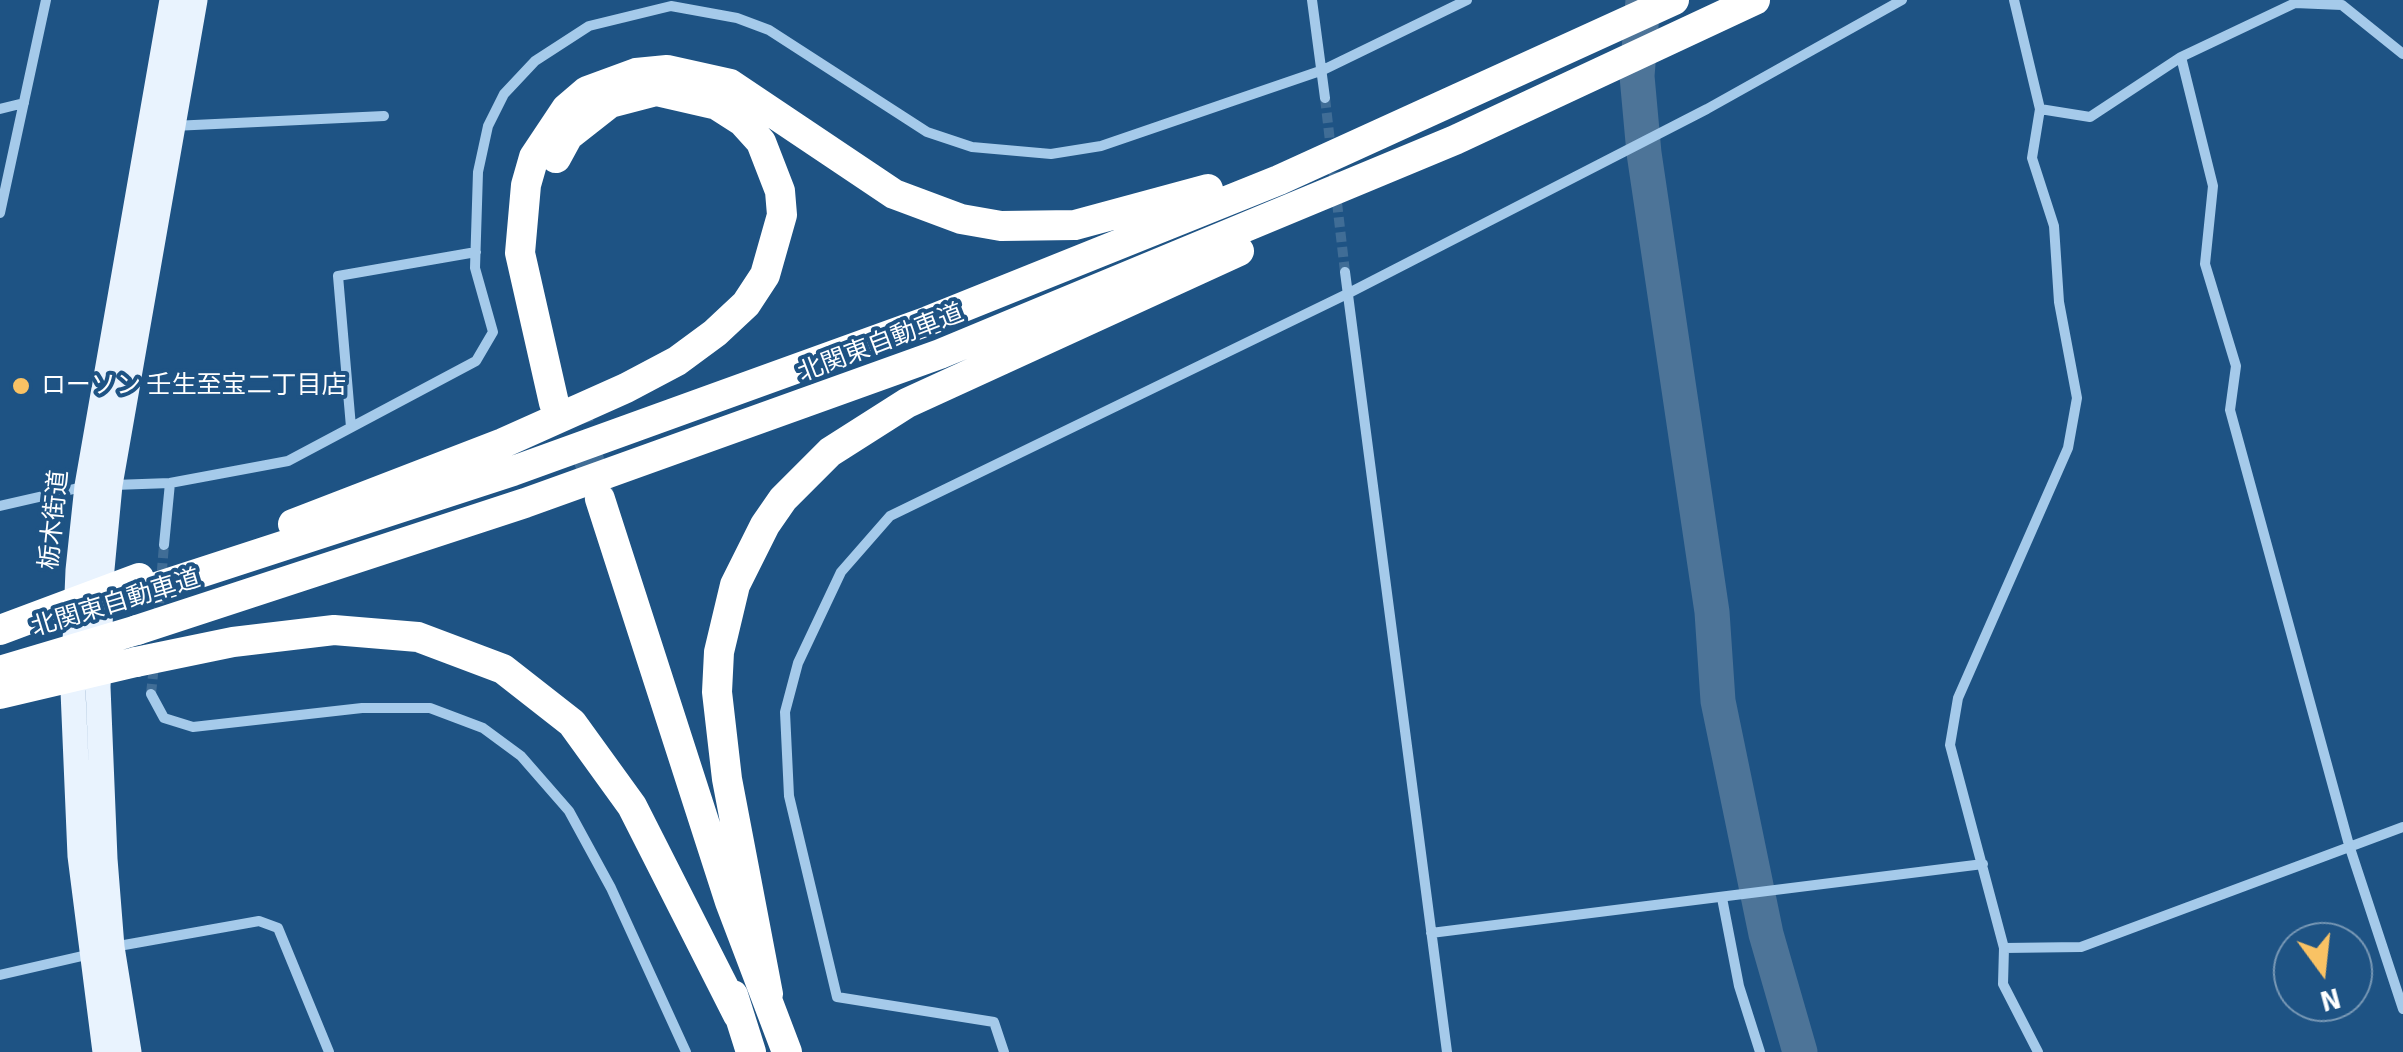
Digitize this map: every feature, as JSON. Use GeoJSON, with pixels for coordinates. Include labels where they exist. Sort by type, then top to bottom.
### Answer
{"type":"FeatureCollection","features":[{"type":"Feature","properties":{"kind":"highway","name":"北関東自動車道"},"geometry":{"type":"LineString","coordinates":[[139,586],[513,471],[928,321],[1279,180],[1674,0]]}},
{"type":"Feature","properties":{"kind":"highway","name":"北関東自動車道"},"geometry":{"type":"LineString","coordinates":[[0,670],[381,552],[751,425],[940,354],[1455,140],[1743,6]]}},
{"type":"Feature","properties":{"kind":"highway"},"geometry":{"type":"LineString","coordinates":[[0,633],[139,586],[503,443],[626,388],[677,361],[715,334],[746,304],[765,275],[782,215],[772,163],[761,142],[742,121],[717,105],[656,91],[610,103],[568,136],[555,159],[542,201],[538,245],[562,399],[525,289],[521,216],[534,156],[547,132],[587,91],[610,81],[636,72],[667,70],[730,84],[894,194],[961,218],[1040,227],[1075,225],[1168,203],[1436,92],[1585,41]]}},
{"type":"Feature","properties":{"kind":"highway"},"geometry":{"type":"LineString","coordinates":[[768,994],[727,779],[717,692],[720,652],[736,584],[764,525],[783,499],[830,452],[907,403],[1296,225],[1455,140]]}},
{"type":"Feature","properties":{"kind":"highway"},"geometry":{"type":"LineString","coordinates":[[751,1052],[738,1015],[712,906],[592,502],[730,902],[787,1052]]}},
{"type":"Feature","properties":{"kind":"highway"},"geometry":{"type":"LineString","coordinates":[[0,694],[233,642],[334,630],[418,637],[503,670],[572,724],[622,791],[738,1015]]}},
{"type":"Feature","properties":{"kind":"main road","name":"栃木街道"},"geometry":{"type":"LineString","coordinates":[[105,1052],[100,951],[98,486],[172,0]]}},
{"type":"Feature","properties":{"kind":"main road","name":"栃木街道"},"geometry":{"type":"LineString","coordinates":[[98,486],[195,0]]}},
{"type":"Feature","properties":{"kind":"main road","name":"栃木街道"},"geometry":{"type":"LineString","coordinates":[[100,951],[129,1052]]}},
{"type":"Feature","properties":{"kind":"street"},"geometry":{"type":"LineString","coordinates":[[0,213],[46,0]]}},
{"type":"Feature","properties":{"kind":"street"},"geometry":{"type":"LineString","coordinates":[[1312,0],[1324,98]]}},
{"type":"Feature","properties":{"kind":"street"},"geometry":{"type":"LineString","coordinates":[[0,506],[98,486],[170,483],[288,460],[476,362],[493,332],[475,268],[478,172],[488,126],[504,94],[534,61],[589,26],[671,6],[708,11],[769,30],[927,132],[1005,153],[1051,154],[1101,146],[1323,70],[1467,0]]}},
{"type":"Feature","properties":{"kind":"street"},"geometry":{"type":"LineString","coordinates":[[1004,1052],[994,1022],[838,996],[789,796],[785,712],[798,663],[841,572],[890,516],[1347,294],[1707,108],[1902,0]]}},
{"type":"Feature","properties":{"kind":"street"},"geometry":{"type":"LineString","coordinates":[[2014,0],[2040,109],[2032,158],[2054,226],[2060,302],[2077,398],[2068,448],[1958,698],[1950,745],[2004,948],[2003,984],[2038,1052]]}},
{"type":"Feature","properties":{"kind":"street"},"geometry":{"type":"LineString","coordinates":[[2040,109],[2090,118],[2181,57],[2295,2],[2342,5],[2403,54]]}},
{"type":"Feature","properties":{"kind":"street"},"geometry":{"type":"LineString","coordinates":[[2181,57],[2213,186],[2205,264],[2236,366],[2230,410],[2349,845],[2403,1009]]}},
{"type":"Feature","properties":{"kind":"street"},"geometry":{"type":"LineString","coordinates":[[0,110],[24,103]]}},
{"type":"Feature","properties":{"kind":"street"},"geometry":{"type":"LineString","coordinates":[[172,126],[384,116]]}},
{"type":"Feature","properties":{"kind":"street"},"geometry":{"type":"LineString","coordinates":[[352,427],[338,276],[476,252]]}},
{"type":"Feature","properties":{"kind":"street"},"geometry":{"type":"LineString","coordinates":[[1345,272],[1447,1052]]}},
{"type":"Feature","properties":{"kind":"street"},"geometry":{"type":"LineString","coordinates":[[164,545],[170,483]]}},
{"type":"Feature","properties":{"kind":"street"},"geometry":{"type":"LineString","coordinates":[[151,694],[164,718],[193,727],[379,708],[430,708],[483,728],[521,756],[569,811],[610,888],[686,1052]]}},
{"type":"Feature","properties":{"kind":"street"},"geometry":{"type":"LineString","coordinates":[[2004,948],[2080,947],[2403,827]]}},
{"type":"Feature","properties":{"kind":"street"},"geometry":{"type":"LineString","coordinates":[[1431,934],[1983,864]]}},
{"type":"Feature","properties":{"kind":"street"},"geometry":{"type":"LineString","coordinates":[[1722,898],[1739,986],[1760,1052]]}},
{"type":"Feature","properties":{"kind":"street"},"geometry":{"type":"LineString","coordinates":[[0,975],[100,951],[259,921],[278,928],[329,1052]]}},
{"type":"Feature","properties":{"kind":"waterway"},"geometry":{"type":"LineString","coordinates":[[1643,0],[1637,76],[1644,153],[1712,612],[1718,701],[1766,934],[1800,1052]]}},
{"type":"Feature","properties":{"kind":"tunnel"},"geometry":{"type":"LineString","coordinates":[[1325,98],[1345,272]]}},
{"type":"Feature","properties":{"kind":"tunnel"},"geometry":{"type":"LineString","coordinates":[[571,396],[600,499]]}},
{"type":"Feature","properties":{"kind":"tunnel"},"geometry":{"type":"LineString","coordinates":[[158,618],[164,545]]}},
{"type":"Feature","properties":{"kind":"tunnel"},"geometry":{"type":"LineString","coordinates":[[151,694],[154,665]]}},
{"type":"Feature","properties":{"kind":"place","name":"ローソン 壬生至宝二丁目店"},"geometry":{"type":"Point","coordinates":[21,386]}}]}
